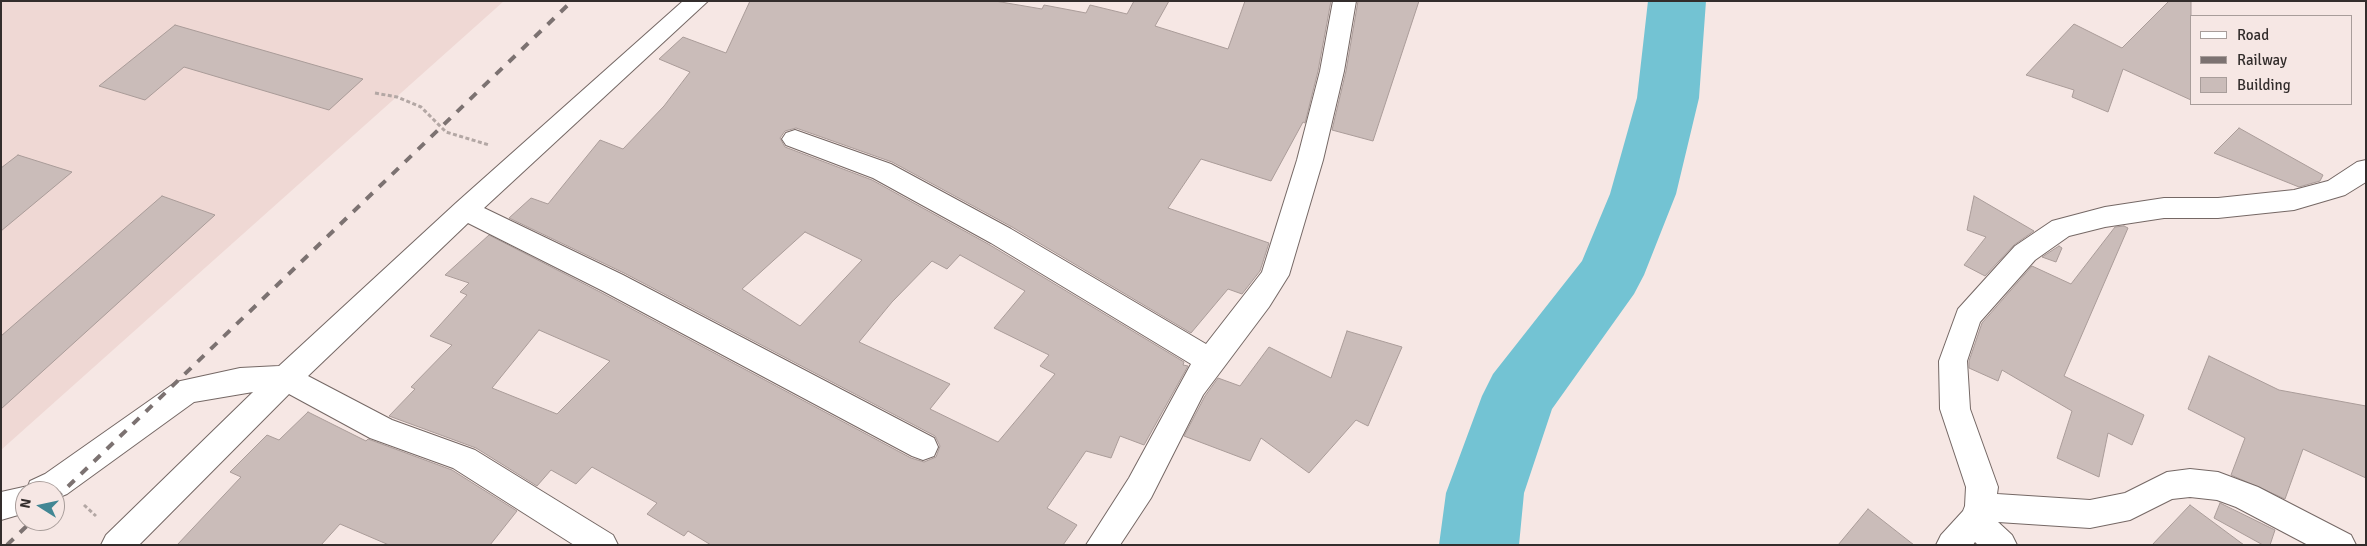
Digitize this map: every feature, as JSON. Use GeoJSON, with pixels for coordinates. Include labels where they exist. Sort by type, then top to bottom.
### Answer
{"type":"FeatureCollection","features":[{"type":"Feature","properties":{"kind":"street"},"geometry":{"type":"LineString","coordinates":[[125,536],[286,378],[465,210],[697,1]]}},
{"type":"Feature","properties":{"kind":"street"},"geometry":{"type":"LineString","coordinates":[[1104,544],[1140,488],[1210,361],[1259,299],[1275,275],[1310,160],[1332,71],[1344,1]]}},
{"type":"Feature","properties":{"kind":"street"},"geometry":{"type":"LineString","coordinates":[[795,138],[882,171],[1001,236],[1210,361]]}},
{"type":"Feature","properties":{"kind":"street"},"geometry":{"type":"LineString","coordinates":[[1952,545],[1977,514],[1982,487],[1955,409],[1953,361],[1968,317],[2024,253],[2061,228],[2164,208],[2218,208],[2294,200],[2336,188],[2366,169]]}},
{"type":"Feature","properties":{"kind":"street"},"geometry":{"type":"LineString","coordinates":[[465,210],[613,283],[923,446]]}},
{"type":"Feature","properties":{"kind":"street"},"geometry":{"type":"LineString","coordinates":[[58,481],[186,392],[240,380],[286,378],[381,430],[464,459],[602,545]]}},
{"type":"Feature","properties":{"kind":"street"},"geometry":{"type":"LineString","coordinates":[[1977,514],[2090,514],[2130,506],[2166,486],[2190,482],[2218,486],[2247,497],[2340,545]]}},
{"type":"Feature","properties":{"kind":"street"},"geometry":{"type":"LineString","coordinates":[[1,506],[15,502]]}},
{"type":"Feature","properties":{"kind":"street"},"geometry":{"type":"LineString","coordinates":[[1977,514],[2001,545]]}},
{"type":"Feature","properties":{"kind":"path"},"geometry":{"type":"LineString","coordinates":[[375,93],[397,97],[420,107],[446,132],[473,142],[528,154]]}},
{"type":"Feature","properties":{"kind":"path"},"geometry":{"type":"LineString","coordinates":[[65,489],[102,521],[125,536]]}},
{"type":"Feature","properties":{"kind":"shaded area"},"geometry":{"type":"Polygon","coordinates":[[[1,1],[504,1],[1,450],[1,1]]]}},
{"type":"Feature","properties":{"kind":"building"},"geometry":{"type":"Polygon","coordinates":[[[750,1],[995,1],[1042,9],[1044,5],[1086,13],[1090,5],[1127,14],[1134,1],[1169,1],[1155,26],[1228,49],[1245,1],[1331,1],[1318,71],[1305,123],[1303,122],[1271,181],[1201,159],[1168,208],[1269,243],[1260,271],[1242,294],[1228,289],[1191,333],[1012,227],[892,162],[796,128],[785,131],[780,138],[785,147],[872,180],[990,245],[1184,362],[1183,365],[1188,366],[1144,445],[1120,436],[1111,458],[1086,451],[1047,508],[1077,525],[1063,545],[711,545],[688,531],[684,536],[647,514],[657,503],[592,467],[576,484],[551,470],[537,486],[476,448],[389,416],[415,389],[411,387],[452,345],[430,336],[467,295],[460,292],[469,283],[445,275],[489,235],[602,293],[911,458],[924,462],[936,457],[940,446],[935,436],[624,273],[509,218],[531,198],[548,204],[600,140],[623,149],[664,106],[690,72],[659,59],[683,37],[726,53],[750,1]],[[805,232],[742,289],[800,326],[862,260],[805,232]],[[960,255],[947,269],[932,261],[892,302],[859,342],[950,384],[930,409],[998,442],[1055,374],[1040,366],[1049,355],[994,328],[1025,291],[960,255]],[[539,330],[492,388],[557,414],[610,361],[539,330]]]}},
{"type":"Feature","properties":{"kind":"building"},"geometry":{"type":"Polygon","coordinates":[[[1358,1],[1419,1],[1373,141],[1332,130],[1346,71],[1358,1]]]}},
{"type":"Feature","properties":{"kind":"building"},"geometry":{"type":"Polygon","coordinates":[[[2169,1],[2191,1],[2190,100],[2123,69],[2108,112],[2072,97],[2074,90],[2026,75],[2074,24],[2122,48],[2169,1]]]}},
{"type":"Feature","properties":{"kind":"building"},"geometry":{"type":"Polygon","coordinates":[[[175,25],[363,79],[329,110],[184,67],[145,100],[99,86],[175,25]]]}},
{"type":"Feature","properties":{"kind":"building"},"geometry":{"type":"Polygon","coordinates":[[[2239,128],[2323,175],[2320,181],[2299,187],[2214,153],[2239,128]]]}},
{"type":"Feature","properties":{"kind":"building"},"geometry":{"type":"Polygon","coordinates":[[[18,155],[72,172],[1,231],[1,168],[18,155]]]}},
{"type":"Feature","properties":{"kind":"building"},"geometry":{"type":"Polygon","coordinates":[[[162,196],[215,215],[1,409],[1,336],[162,196]]]}},
{"type":"Feature","properties":{"kind":"building"},"geometry":{"type":"Polygon","coordinates":[[[1974,196],[2034,231],[2014,245],[1985,276],[1964,265],[1986,237],[1967,230],[1974,196]]]}},
{"type":"Feature","properties":{"kind":"building"},"geometry":{"type":"Polygon","coordinates":[[[2124,226],[2128,228],[2064,376],[2144,415],[2132,445],[2108,433],[2099,477],[2057,458],[2072,411],[2002,370],[1998,381],[1969,368],[1969,361],[1982,323],[2032,266],[2071,284],[2115,227],[2124,226]]]}},
{"type":"Feature","properties":{"kind":"building"},"geometry":{"type":"Polygon","coordinates":[[[2059,246],[2062,248],[2056,262],[2042,257],[2059,246]]]}},
{"type":"Feature","properties":{"kind":"building"},"geometry":{"type":"Polygon","coordinates":[[[1347,331],[1402,347],[1368,426],[1356,420],[1309,473],[1261,438],[1250,461],[1184,436],[1205,396],[1218,378],[1240,386],[1269,347],[1331,378],[1347,331]]]}},
{"type":"Feature","properties":{"kind":"building"},"geometry":{"type":"Polygon","coordinates":[[[2209,356],[2279,390],[2366,406],[2366,478],[2303,449],[2285,499],[2231,475],[2245,438],[2188,409],[2209,356]]]}},
{"type":"Feature","properties":{"kind":"building"},"geometry":{"type":"Polygon","coordinates":[[[308,412],[366,441],[368,439],[452,470],[517,511],[490,545],[389,545],[340,524],[321,545],[177,545],[241,477],[230,472],[267,435],[279,440],[308,412]]]}},
{"type":"Feature","properties":{"kind":"building"},"geometry":{"type":"Polygon","coordinates":[[[2220,503],[2275,530],[2270,545],[2263,545],[2214,518],[2220,503]]]}},
{"type":"Feature","properties":{"kind":"building"},"geometry":{"type":"Polygon","coordinates":[[[2190,505],[2244,545],[2152,545],[2190,505]]]}},
{"type":"Feature","properties":{"kind":"building"},"geometry":{"type":"Polygon","coordinates":[[[1868,509],[1914,545],[1838,545],[1868,509]]]}},
{"type":"Feature","properties":{"kind":"waterway"},"geometry":{"type":"LineString","coordinates":[[1479,545],[1485,493],[1519,396],[1610,275],[1643,194],[1668,98],[1677,1]]}},
{"type":"Feature","properties":{"kind":"railway"},"geometry":{"type":"LineString","coordinates":[[65,489],[572,1]]}},
{"type":"Feature","properties":{"kind":"railway"},"geometry":{"type":"LineString","coordinates":[[7,545],[22,531]]}}]}
